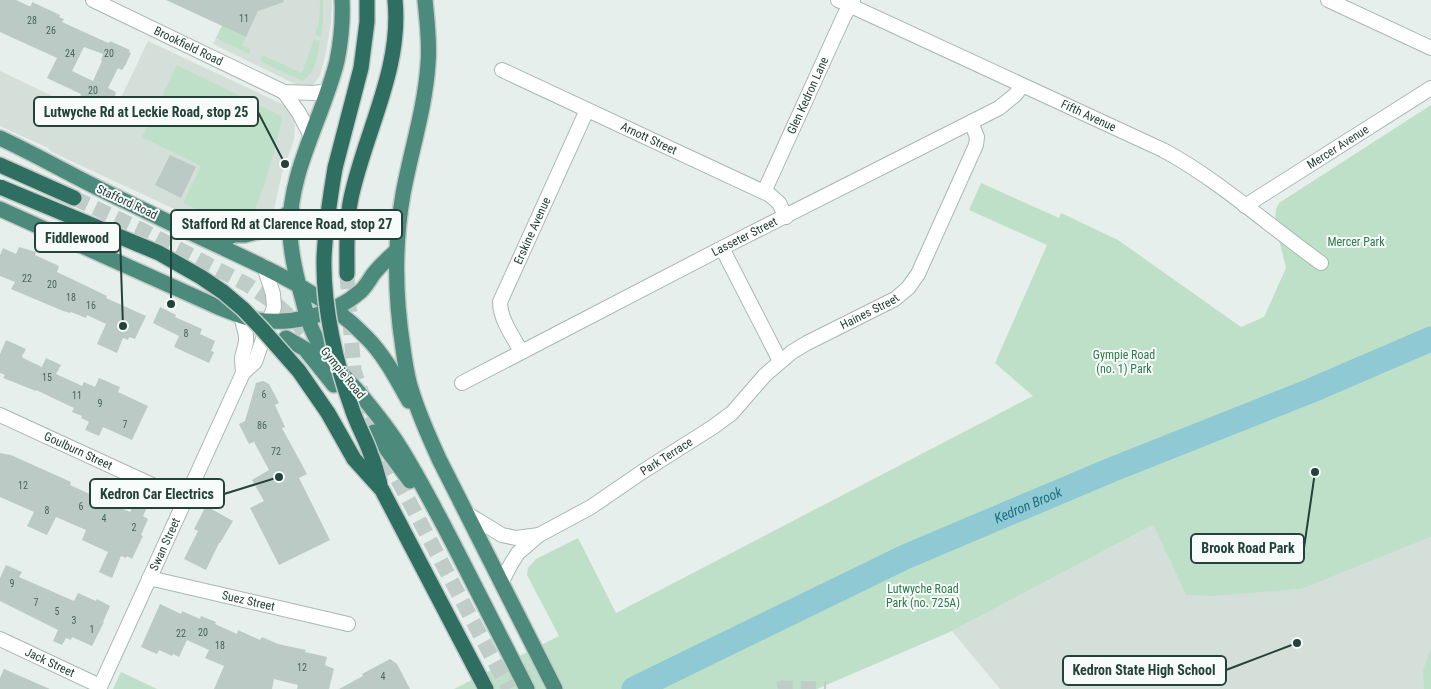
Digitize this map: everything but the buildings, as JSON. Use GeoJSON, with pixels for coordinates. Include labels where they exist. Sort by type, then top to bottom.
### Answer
{"type":"FeatureCollection","features":[{"type":"Feature","properties":{"kind":"highway","name":"Gympie Road"},"geometry":{"type":"LineString","coordinates":[[342,0],[340,47],[328,91],[301,166],[292,210],[290,230],[293,265],[308,318],[320,345],[331,361],[370,406],[401,448],[436,510],[527,689]]}},
{"type":"Feature","properties":{"kind":"highway"},"geometry":{"type":"LineString","coordinates":[[367,0],[365,45],[361,68],[332,186],[326,233],[324,260],[329,318],[352,409],[371,454],[382,490],[486,689]]}},
{"type":"Feature","properties":{"kind":"highway"},"geometry":{"type":"LineString","coordinates":[[347,274],[349,210],[363,153],[389,71],[395,31],[396,0]]}},
{"type":"Feature","properties":{"kind":"highway"},"geometry":{"type":"LineString","coordinates":[[425,0],[428,29],[428,64],[421,109],[403,195],[396,250],[396,295],[410,386],[424,428],[555,689]]}},
{"type":"Feature","properties":{"kind":"highway","name":"Stafford Road"},"geometry":{"type":"LineString","coordinates":[[0,138],[42,158],[90,185],[298,283],[334,308],[369,340],[383,358],[424,428]]}},
{"type":"Feature","properties":{"kind":"highway"},"geometry":{"type":"LineString","coordinates":[[0,165],[74,198]]}},
{"type":"Feature","properties":{"kind":"highway"},"geometry":{"type":"LineString","coordinates":[[0,187],[159,253],[223,292],[262,329],[299,372],[328,413],[354,459],[382,490]]}},
{"type":"Feature","properties":{"kind":"highway"},"geometry":{"type":"LineString","coordinates":[[0,209],[218,308],[250,318],[292,320],[308,318],[334,308],[360,291],[396,250]]}},
{"type":"Feature","properties":{"kind":"highway"},"geometry":{"type":"LineString","coordinates":[[216,244],[233,235],[245,235],[269,229],[292,210]]}},
{"type":"Feature","properties":{"kind":"highway"},"geometry":{"type":"LineString","coordinates":[[286,338],[305,349],[334,385]]}},
{"type":"Feature","properties":{"kind":"highway"},"geometry":{"type":"LineString","coordinates":[[374,432],[410,482],[436,510]]}},
{"type":"Feature","properties":{"kind":"highway"},"geometry":{"type":"LineString","coordinates":[[471,661],[479,689]]}},
{"type":"Feature","properties":{"kind":"street","name":"Brookfield Road"},"geometry":{"type":"LineString","coordinates":[[93,0],[284,92],[314,94],[328,91]]}},
{"type":"Feature","properties":{"kind":"street"},"geometry":{"type":"LineString","coordinates":[[1328,0],[1431,48]]}},
{"type":"Feature","properties":{"kind":"street","name":"Fifth Avenue"},"geometry":{"type":"LineString","coordinates":[[847,2],[1172,155],[1196,170],[1321,263]]}},
{"type":"Feature","properties":{"kind":"street","name":"Glen Kedron Lane"},"geometry":{"type":"LineString","coordinates":[[764,192],[847,2]]}},
{"type":"Feature","properties":{"kind":"street","name":"Arnott Street"},"geometry":{"type":"LineString","coordinates":[[502,70],[764,192],[775,199],[786,217]]}},
{"type":"Feature","properties":{"kind":"street","name":"Lasseter Street"},"geometry":{"type":"LineString","coordinates":[[462,383],[722,248],[999,108],[1015,95],[1022,86]]}},
{"type":"Feature","properties":{"kind":"street","name":"Mercer Avenue"},"geometry":{"type":"LineString","coordinates":[[1245,206],[1431,88]]}},
{"type":"Feature","properties":{"kind":"street","name":"Brookfield Road"},"geometry":{"type":"LineString","coordinates":[[284,92],[299,113],[311,136]]}},
{"type":"Feature","properties":{"kind":"street","name":"Erskine Avenue"},"geometry":{"type":"LineString","coordinates":[[521,351],[503,318],[500,302],[587,110]]}},
{"type":"Feature","properties":{"kind":"street","name":"Haines Street"},"geometry":{"type":"LineString","coordinates":[[780,361],[807,343],[895,299],[914,281],[976,146],[976,137],[971,122]]}},
{"type":"Feature","properties":{"kind":"street"},"geometry":{"type":"LineString","coordinates":[[722,248],[780,361]]}},
{"type":"Feature","properties":{"kind":"street","name":"Swan Street"},"geometry":{"type":"LineString","coordinates":[[99,687],[243,373],[254,362],[274,307],[274,300],[264,266]]}},
{"type":"Feature","properties":{"kind":"street","name":"Swan Street"},"geometry":{"type":"LineString","coordinates":[[241,316],[246,335],[242,358],[243,373]]}},
{"type":"Feature","properties":{"kind":"street","name":"Park Terrace"},"geometry":{"type":"LineString","coordinates":[[501,583],[518,554],[539,535],[591,507],[642,472],[714,427],[732,412],[780,361]]}},
{"type":"Feature","properties":{"kind":"street","name":"Goulburn Street"},"geometry":{"type":"LineString","coordinates":[[0,415],[185,500]]}},
{"type":"Feature","properties":{"kind":"street","name":"Park Terrace"},"geometry":{"type":"LineString","coordinates":[[466,513],[502,535],[516,538],[539,535]]}},
{"type":"Feature","properties":{"kind":"street","name":"Suez Street"},"geometry":{"type":"LineString","coordinates":[[149,578],[348,624]]}},
{"type":"Feature","properties":{"kind":"street","name":"Jack Street"},"geometry":{"type":"LineString","coordinates":[[0,639],[99,687]]}},
{"type":"Feature","properties":{"kind":"shaded area"},"geometry":{"type":"Polygon","coordinates":[[[235,0],[332,0],[331,22],[326,52],[320,75],[314,84],[304,87],[297,85],[213,44],[235,0]]]}},
{"type":"Feature","properties":{"kind":"shaded area"},"geometry":{"type":"Polygon","coordinates":[[[148,41],[282,104],[290,110],[295,121],[294,140],[282,173],[274,210],[266,222],[261,225],[231,230],[213,227],[0,126],[0,71],[109,123],[148,41]]]}},
{"type":"Feature","properties":{"kind":"shaded area"},"geometry":{"type":"Polygon","coordinates":[[[1153,525],[1186,595],[1302,589],[1431,537],[1431,689],[1000,689],[952,631],[1153,525]]]}},
{"type":"Feature","properties":{"kind":"green space"},"geometry":{"type":"Polygon","coordinates":[[[235,0],[242,0],[228,29],[246,37],[242,45],[250,49],[249,54],[216,38],[235,0]]]}},
{"type":"Feature","properties":{"kind":"green space"},"geometry":{"type":"Polygon","coordinates":[[[320,0],[323,0],[321,37],[315,35],[319,21],[320,0]]]}},
{"type":"Feature","properties":{"kind":"green space"},"geometry":{"type":"Polygon","coordinates":[[[314,39],[320,41],[316,63],[311,73],[302,81],[260,61],[262,55],[302,73],[314,39]]]}},
{"type":"Feature","properties":{"kind":"green space"},"geometry":{"type":"Polygon","coordinates":[[[177,65],[281,116],[277,142],[263,187],[255,209],[248,215],[240,218],[220,217],[183,203],[201,166],[142,137],[177,65]]]}},
{"type":"Feature","properties":{"kind":"green space"},"geometry":{"type":"Polygon","coordinates":[[[1431,105],[1431,537],[1302,589],[1213,596],[1186,595],[1153,525],[952,631],[817,689],[454,689],[559,636],[527,575],[528,568],[536,559],[578,538],[616,613],[1033,396],[995,363],[1047,245],[969,210],[981,183],[1059,218],[1061,213],[1118,240],[1241,327],[1264,317],[1286,268],[1275,223],[1276,209],[1279,203],[1431,105]]]}},
{"type":"Feature","properties":{"kind":"green space"},"geometry":{"type":"Polygon","coordinates":[[[1431,648],[1431,689],[1424,689],[1423,670],[1431,648]]]}},
{"type":"Feature","properties":{"kind":"green space"},"geometry":{"type":"Polygon","coordinates":[[[121,672],[157,689],[113,689],[121,672]]]}},
{"type":"Feature","properties":{"kind":"waterway","name":"Kedron Brook"},"geometry":{"type":"LineString","coordinates":[[634,689],[905,557],[1111,470],[1310,391],[1431,339]]}},
{"type":"Feature","properties":{"kind":"tunnel"},"geometry":{"type":"LineString","coordinates":[[74,198],[142,230],[248,285],[276,304],[297,323],[318,347]]}},
{"type":"Feature","properties":{"kind":"tunnel"},"geometry":{"type":"LineString","coordinates":[[347,274],[354,370],[363,397]]}},
{"type":"Feature","properties":{"kind":"tunnel"},"geometry":{"type":"LineString","coordinates":[[353,399],[509,689]]}},
{"type":"Feature","properties":{"kind":"tunnel"},"geometry":{"type":"LineString","coordinates":[[351,405],[374,432]]}},
{"type":"Feature","properties":{"kind":"tunnel"},"geometry":{"type":"LineString","coordinates":[[778,689],[826,689]]}},
{"type":"Feature","properties":{"kind":"place","name":"Lutwyche Rd at Leckie Road, stop 25"},"geometry":{"type":"Point","coordinates":[285,164]}},
{"type":"Feature","properties":{"kind":"place","name":"Stafford Rd at Clarence Road, stop 27"},"geometry":{"type":"Point","coordinates":[171,304]}},
{"type":"Feature","properties":{"kind":"place","name":"Fiddlewood"},"geometry":{"type":"Point","coordinates":[123,326]}},
{"type":"Feature","properties":{"kind":"place","name":"Brook Road Park"},"geometry":{"type":"Point","coordinates":[1315,472]}},
{"type":"Feature","properties":{"kind":"place","name":"Kedron Car Electrics"},"geometry":{"type":"Point","coordinates":[279,477]}},
{"type":"Feature","properties":{"kind":"place","name":"Kedron State High School"},"geometry":{"type":"Point","coordinates":[1297,643]}},
{"type":"Feature","properties":{"kind":"park label","name":"Mercer Park"},"geometry":{"type":"Point","coordinates":[1356,242]}},
{"type":"Feature","properties":{"kind":"park label","name":"Gympie Road (no. 1) Park"},"geometry":{"type":"Point","coordinates":[1124,362]}},
{"type":"Feature","properties":{"kind":"park label","name":"Lutwyche Road Park (no. 725A)"},"geometry":{"type":"Point","coordinates":[923,596]}}]}
